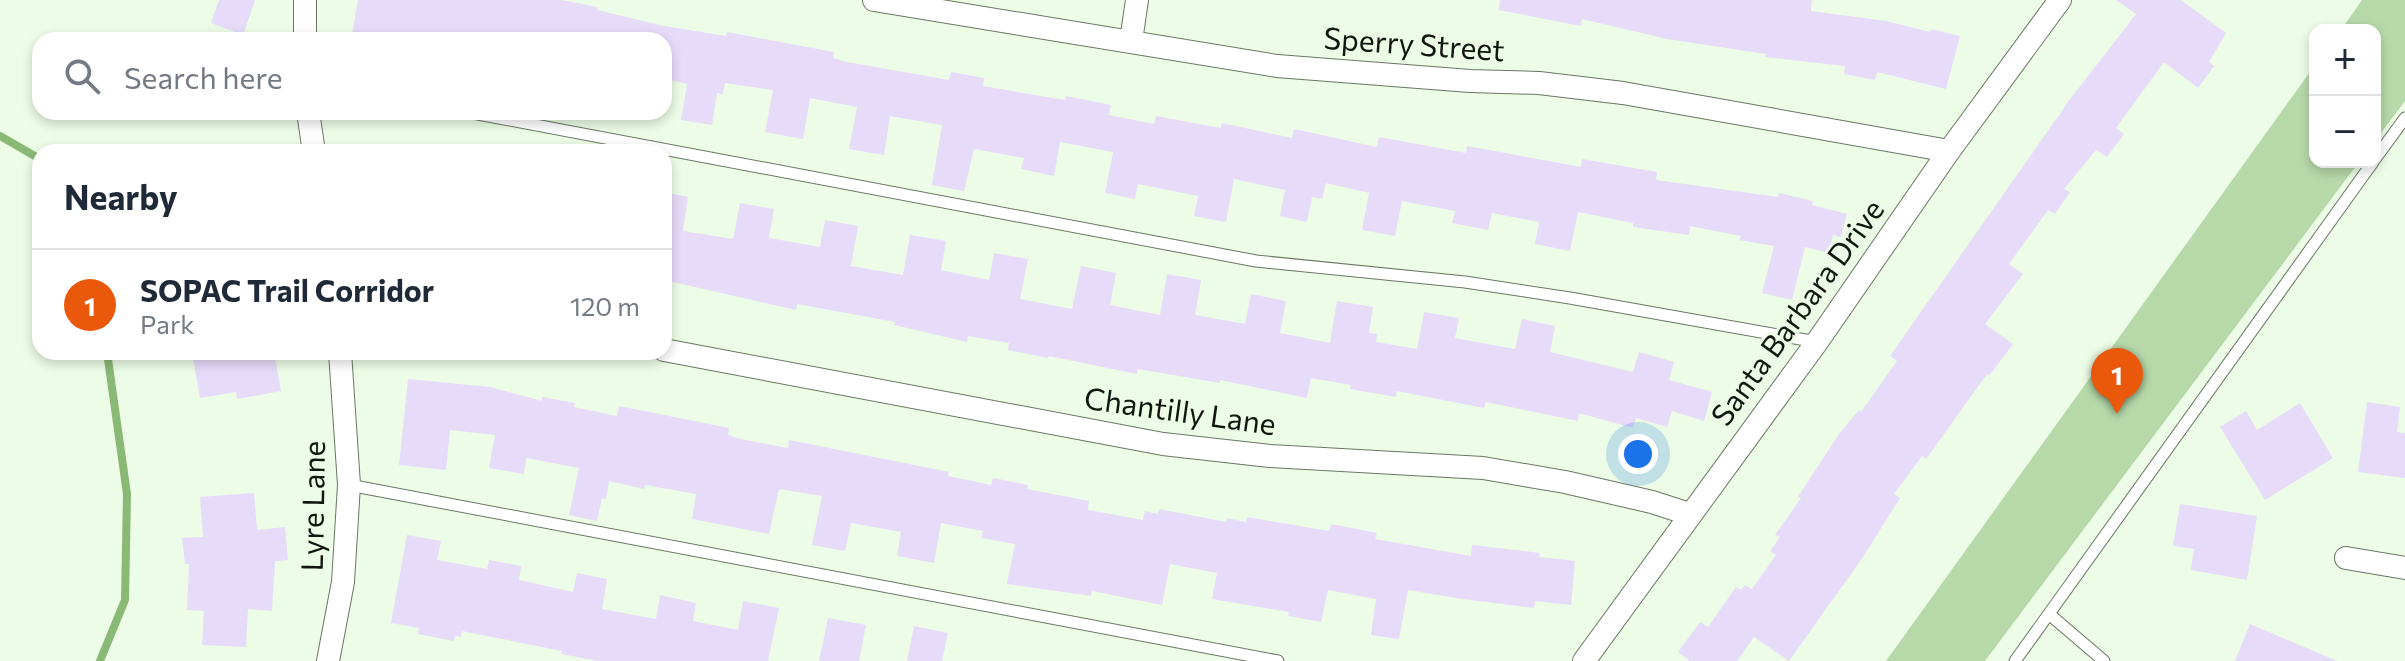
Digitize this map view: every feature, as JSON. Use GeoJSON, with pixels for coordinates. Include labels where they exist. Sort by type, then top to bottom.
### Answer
{"type":"FeatureCollection","features":[{"type":"Feature","properties":{"kind":"street"},"geometry":{"type":"LineString","coordinates":[[305,0],[305,32]]}},
{"type":"Feature","properties":{"kind":"street","name":"Sperry Street"},"geometry":{"type":"LineString","coordinates":[[874,0],[1277,66],[1470,81],[1539,83],[1623,93],[1949,151]]}},
{"type":"Feature","properties":{"kind":"street"},"geometry":{"type":"LineString","coordinates":[[1131,41],[1137,0]]}},
{"type":"Feature","properties":{"kind":"street","name":"Santa Barbara Drive"},"geometry":{"type":"LineString","coordinates":[[1584,661],[1817,342],[1949,151],[2060,0]]}},
{"type":"Feature","properties":{"kind":"street"},"geometry":{"type":"LineString","coordinates":[[309,120],[313,144]]}},
{"type":"Feature","properties":{"kind":"street","name":"Chantilly Lane"},"geometry":{"type":"LineString","coordinates":[[672,352],[1163,444],[1270,456],[1483,468],[1623,495],[1689,514]]}},
{"type":"Feature","properties":{"kind":"street","name":"Lyre Lane"},"geometry":{"type":"LineString","coordinates":[[328,661],[343,582],[349,485],[341,360]]}},
{"type":"Feature","properties":{"kind":"street"},"geometry":{"type":"LineString","coordinates":[[2346,558],[2405,568]]}},
{"type":"Feature","properties":{"kind":"lane"},"geometry":{"type":"LineString","coordinates":[[2381,151],[2405,118]]}},
{"type":"Feature","properties":{"kind":"lane"},"geometry":{"type":"LineString","coordinates":[[509,120],[636,144]]}},
{"type":"Feature","properties":{"kind":"lane"},"geometry":{"type":"LineString","coordinates":[[672,151],[1256,261],[1465,282],[1817,342]]}},
{"type":"Feature","properties":{"kind":"lane"},"geometry":{"type":"LineString","coordinates":[[2015,661],[2368,168]]}},
{"type":"Feature","properties":{"kind":"lane"},"geometry":{"type":"LineString","coordinates":[[349,485],[1278,661]]}},
{"type":"Feature","properties":{"kind":"lane"},"geometry":{"type":"LineString","coordinates":[[2049,614],[2104,661]]}},
{"type":"Feature","properties":{"kind":"green space"},"geometry":{"type":"Polygon","coordinates":[[[2362,0],[2405,0],[2405,101],[2381,133],[2381,24],[2345,24],[2362,0]]]}},
{"type":"Feature","properties":{"kind":"green space"},"geometry":{"type":"Polygon","coordinates":[[[2309,73],[2309,168],[2355,168],[1985,661],[1886,661],[2309,73]]]}},
{"type":"Feature","properties":{"kind":"building"},"geometry":{"type":"Polygon","coordinates":[[[219,0],[255,0],[244,32],[211,23],[219,0]]]}},
{"type":"Feature","properties":{"kind":"building"},"geometry":{"type":"Polygon","coordinates":[[[358,0],[562,0],[664,26],[726,36],[727,32],[834,52],[833,58],[847,62],[949,80],[951,72],[984,78],[983,86],[1111,105],[1109,115],[1154,124],[1156,116],[1221,128],[1222,123],[1292,138],[1294,129],[1377,147],[1379,137],[1466,153],[1467,146],[1581,167],[1582,159],[1657,172],[1656,180],[1778,197],[1779,193],[1847,214],[1841,237],[1833,235],[1829,253],[1805,247],[1792,300],[1762,293],[1774,246],[1690,226],[1689,235],[1633,227],[1633,223],[1578,212],[1570,251],[1535,244],[1539,222],[1492,213],[1488,230],[1452,223],[1455,211],[1402,201],[1395,236],[1362,230],[1369,193],[1326,183],[1322,199],[1312,197],[1307,222],[1280,216],[1285,190],[1234,179],[1226,222],[1194,216],[1198,196],[1138,184],[1135,199],[1105,193],[1113,152],[1060,142],[1054,176],[1021,169],[1024,158],[974,149],[964,191],[932,185],[942,125],[890,116],[884,155],[849,149],[857,107],[810,98],[803,139],[765,132],[773,90],[725,83],[723,94],[717,93],[712,125],[681,120],[687,84],[672,80],[672,32],[352,32],[358,0]]]}},
{"type":"Feature","properties":{"kind":"building"},"geometry":{"type":"Polygon","coordinates":[[[1500,0],[1812,0],[1811,11],[1886,21],[1960,36],[1946,89],[1877,72],[1875,80],[1844,74],[1845,66],[1765,57],[1766,54],[1667,39],[1582,19],[1581,26],[1499,10],[1500,0]]]}},
{"type":"Feature","properties":{"kind":"building"},"geometry":{"type":"Polygon","coordinates":[[[2116,0],[2181,0],[2226,33],[2209,62],[2214,66],[2198,88],[2164,62],[2116,128],[2124,134],[2107,157],[2096,150],[2064,189],[2070,192],[2055,214],[2048,210],[2009,264],[2023,274],[1985,324],[2013,344],[1989,376],[1987,374],[1926,459],[1922,456],[1894,494],[1900,498],[1863,557],[1789,661],[1754,637],[1737,661],[1690,661],[1678,652],[1700,622],[1708,627],[1736,587],[1741,590],[1745,585],[1752,589],[1776,555],[1770,551],[1780,537],[1775,535],[1801,498],[1798,497],[1839,434],[1859,410],[1861,412],[1897,361],[1890,356],[2071,98],[2136,14],[2116,0]]]}},
{"type":"Feature","properties":{"kind":"building"},"geometry":{"type":"Polygon","coordinates":[[[672,194],[688,197],[683,231],[733,239],[740,203],[774,209],[769,238],[820,247],[825,220],[858,226],[851,266],[903,275],[910,235],[946,241],[941,270],[989,280],[994,253],[1028,259],[1020,299],[1072,309],[1081,266],[1116,273],[1110,305],[1160,315],[1167,274],[1201,280],[1195,315],[1245,324],[1251,294],[1286,301],[1280,333],[1330,343],[1337,301],[1373,307],[1369,333],[1377,334],[1376,342],[1417,349],[1424,312],[1459,318],[1455,338],[1515,349],[1522,319],[1555,326],[1550,352],[1633,372],[1639,352],[1674,362],[1669,380],[1712,392],[1704,421],[1672,411],[1667,427],[1636,418],[1633,428],[1579,413],[1578,421],[1486,402],[1484,408],[1397,391],[1396,397],[1311,378],[1307,398],[1220,380],[1220,383],[1138,369],[1137,374],[1048,358],[1008,350],[1009,343],[968,336],[967,342],[894,325],[895,322],[797,304],[796,310],[672,282],[672,194]]]}},
{"type":"Feature","properties":{"kind":"building"},"geometry":{"type":"Polygon","coordinates":[[[193,360],[275,360],[281,391],[237,399],[236,392],[200,398],[193,360]]]}},
{"type":"Feature","properties":{"kind":"building"},"geometry":{"type":"Polygon","coordinates":[[[408,379],[490,387],[542,401],[542,397],[575,403],[574,407],[617,416],[619,406],[729,428],[728,435],[740,439],[788,448],[789,440],[949,472],[948,476],[991,485],[993,478],[1028,485],[1027,489],[1089,501],[1088,510],[1143,520],[1145,511],[1158,514],[1159,509],[1226,522],[1227,518],[1246,522],[1247,517],[1329,531],[1331,524],[1377,533],[1375,539],[1471,556],[1472,545],[1540,553],[1539,557],[1575,561],[1571,605],[1535,601],[1534,608],[1408,590],[1399,639],[1371,635],[1376,599],[1328,590],[1321,622],[1288,616],[1289,612],[1212,599],[1217,573],[1170,564],[1162,605],[1092,591],[1091,596],[1007,584],[1015,544],[981,538],[983,531],[941,523],[934,563],[897,556],[901,532],[851,523],[845,551],[812,545],[822,496],[779,489],[769,534],[692,519],[696,494],[645,485],[644,489],[609,481],[597,521],[569,515],[579,468],[526,458],[524,474],[489,468],[495,435],[450,430],[446,470],[399,465],[408,379]]]}},
{"type":"Feature","properties":{"kind":"building"},"geometry":{"type":"Polygon","coordinates":[[[2367,402],[2400,407],[2397,432],[2405,433],[2405,478],[2358,472],[2367,402]]]}},
{"type":"Feature","properties":{"kind":"building"},"geometry":{"type":"Polygon","coordinates":[[[2300,403],[2333,458],[2265,500],[2220,427],[2246,411],[2257,430],[2300,403]]]}},
{"type":"Feature","properties":{"kind":"building"},"geometry":{"type":"Polygon","coordinates":[[[254,493],[257,530],[285,527],[288,560],[275,561],[272,611],[248,609],[246,647],[202,645],[204,611],[187,610],[189,564],[185,564],[182,538],[203,537],[200,497],[254,493]]]}},
{"type":"Feature","properties":{"kind":"building"},"geometry":{"type":"Polygon","coordinates":[[[2180,504],[2257,516],[2247,580],[2191,570],[2194,549],[2173,546],[2180,504]]]}},
{"type":"Feature","properties":{"kind":"building"},"geometry":{"type":"Polygon","coordinates":[[[407,535],[441,541],[437,560],[487,569],[489,560],[521,566],[519,580],[573,592],[577,573],[607,579],[602,609],[656,619],[660,595],[696,603],[693,621],[738,630],[743,601],[779,608],[768,661],[598,661],[462,631],[461,637],[455,636],[454,641],[418,634],[419,628],[391,623],[407,535]]]}},
{"type":"Feature","properties":{"kind":"building"},"geometry":{"type":"Polygon","coordinates":[[[828,618],[866,625],[859,661],[819,661],[828,618]]]}},
{"type":"Feature","properties":{"kind":"building"},"geometry":{"type":"Polygon","coordinates":[[[2250,624],[2337,661],[2235,661],[2250,624]]]}},
{"type":"Feature","properties":{"kind":"building"},"geometry":{"type":"Polygon","coordinates":[[[914,626],[948,633],[942,661],[907,661],[914,626]]]}},
{"type":"Feature","properties":{"kind":"waterway"},"geometry":{"type":"LineString","coordinates":[[0,136],[32,154]]}},
{"type":"Feature","properties":{"kind":"waterway"},"geometry":{"type":"LineString","coordinates":[[100,661],[125,600],[127,494],[108,360]]}},
{"type":"Feature","properties":{"kind":"place","name":"SOPAC Trail Corridor"},"geometry":{"type":"Point","coordinates":[2117,414]}}]}
